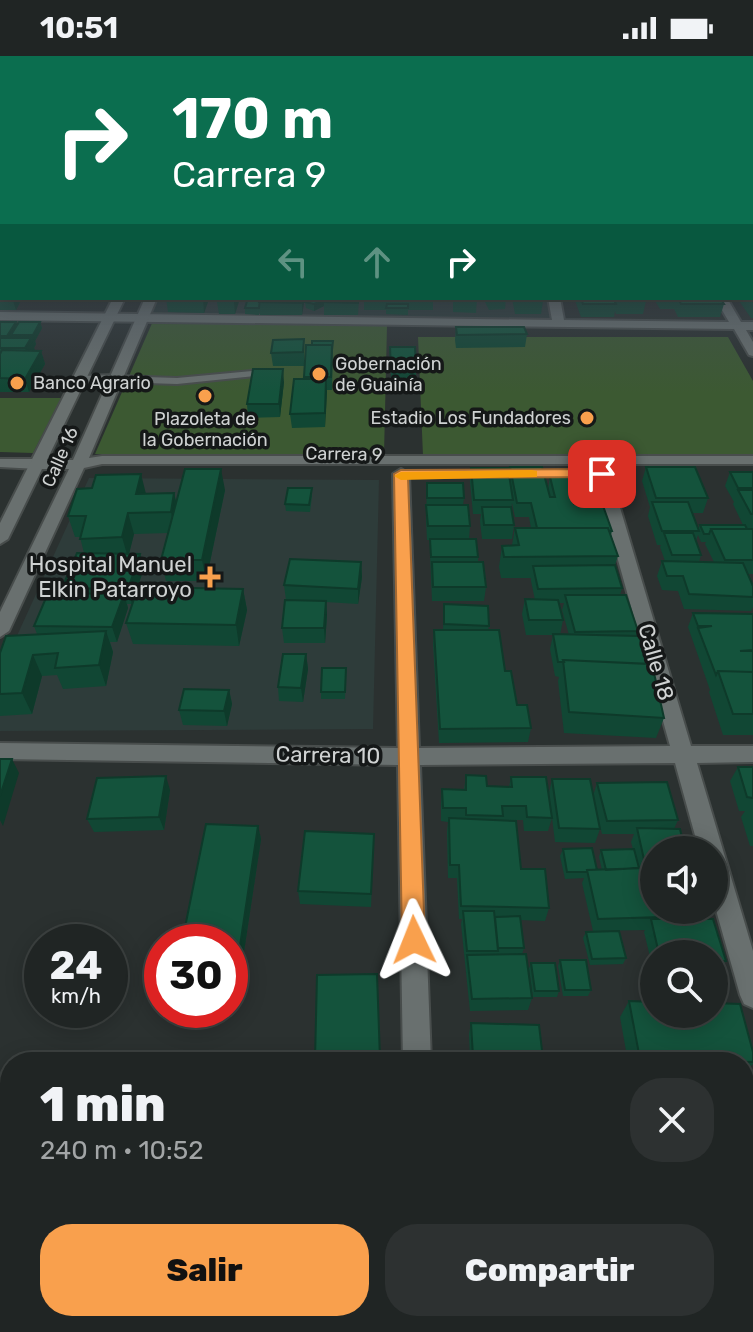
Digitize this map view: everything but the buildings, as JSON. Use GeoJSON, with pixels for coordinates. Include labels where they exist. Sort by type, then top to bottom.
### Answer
{"type":"FeatureCollection","features":[{"type":"Feature","properties":{"kind":"street","name":"Calle 16"},"geometry":{"type":"LineString","coordinates":[[0,539],[118,300]]}},
{"type":"Feature","properties":{"kind":"street","name":"Calle 16"},"geometry":{"type":"LineString","coordinates":[[0,631],[79,465],[150,300]]}},
{"type":"Feature","properties":{"kind":"street"},"geometry":{"type":"LineString","coordinates":[[554,300],[559,323]]}},
{"type":"Feature","properties":{"kind":"street"},"geometry":{"type":"LineString","coordinates":[[722,300],[753,352]]}},
{"type":"Feature","properties":{"kind":"street"},"geometry":{"type":"LineString","coordinates":[[0,316],[753,326]]}},
{"type":"Feature","properties":{"kind":"street"},"geometry":{"type":"LineString","coordinates":[[80,380],[116,379]]}},
{"type":"Feature","properties":{"kind":"street","name":"Carrera 9"},"geometry":{"type":"LineString","coordinates":[[0,463],[79,465],[102,460],[753,460]]}},
{"type":"Feature","properties":{"kind":"street","name":"Carrera 9"},"geometry":{"type":"LineString","coordinates":[[79,465],[97,471],[753,473]]}},
{"type":"Feature","properties":{"kind":"street"},"geometry":{"type":"LineString","coordinates":[[401,474],[417,1052]]}},
{"type":"Feature","properties":{"kind":"street","name":"Calle 18"},"geometry":{"type":"LineString","coordinates":[[602,474],[707,836]]}},
{"type":"Feature","properties":{"kind":"street","name":"Carrera 10"},"geometry":{"type":"LineString","coordinates":[[0,751],[408,757],[753,754]]}},
{"type":"Feature","properties":{"kind":"street"},"geometry":{"type":"LineString","coordinates":[[728,909],[753,995]]}},
{"type":"Feature","properties":{"kind":"lane"},"geometry":{"type":"LineString","coordinates":[[116,379],[177,381],[252,374]]}},
{"type":"Feature","properties":{"kind":"shaded area"},"geometry":{"type":"Polygon","coordinates":[[[156,300],[555,300],[562,324],[147,318],[156,300]]]}},
{"type":"Feature","properties":{"kind":"shaded area","name":"Hospital Manuel Elkin Patarroyo"},"geometry":{"type":"Polygon","coordinates":[[[89,478],[379,480],[373,729],[0,731],[0,673],[89,478]]]}},
{"type":"Feature","properties":{"kind":"green space"},"geometry":{"type":"Polygon","coordinates":[[[153,321],[387,326],[384,454],[95,454],[153,321]]]}},
{"type":"Feature","properties":{"kind":"green space","name":"Estadio Los Fundadores"},"geometry":{"type":"Polygon","coordinates":[[[418,337],[728,337],[753,381],[753,455],[423,456],[418,337]]]}},
{"type":"Feature","properties":{"kind":"green space"},"geometry":{"type":"Polygon","coordinates":[[[0,398],[61,398],[33,453],[0,452],[0,398]]]}},
{"type":"Feature","properties":{"kind":"slow traffic"},"geometry":{"type":"LineString","coordinates":[[401,476],[532,474]]}},
{"type":"Feature","properties":{"kind":"place","name":"Gobernación de Guainía"},"geometry":{"type":"Point","coordinates":[319,374]}},
{"type":"Feature","properties":{"kind":"place","name":"Banco Agrario"},"geometry":{"type":"Point","coordinates":[17,383]}},
{"type":"Feature","properties":{"kind":"place","name":"Plazoleta de la Gobernación"},"geometry":{"type":"Point","coordinates":[205,396]}},
{"type":"Feature","properties":{"kind":"place","name":"Estadio Los Fundadores"},"geometry":{"type":"Point","coordinates":[587,418]}},
{"type":"Feature","properties":{"kind":"place","name":"Hospital Manuel Elkin Patarroyo"},"geometry":{"type":"Point","coordinates":[210,577]}},
{"type":"Feature","properties":{"kind":"route"},"geometry":{"type":"LineString","coordinates":[[414,940],[401,474],[602,474]]}}]}
